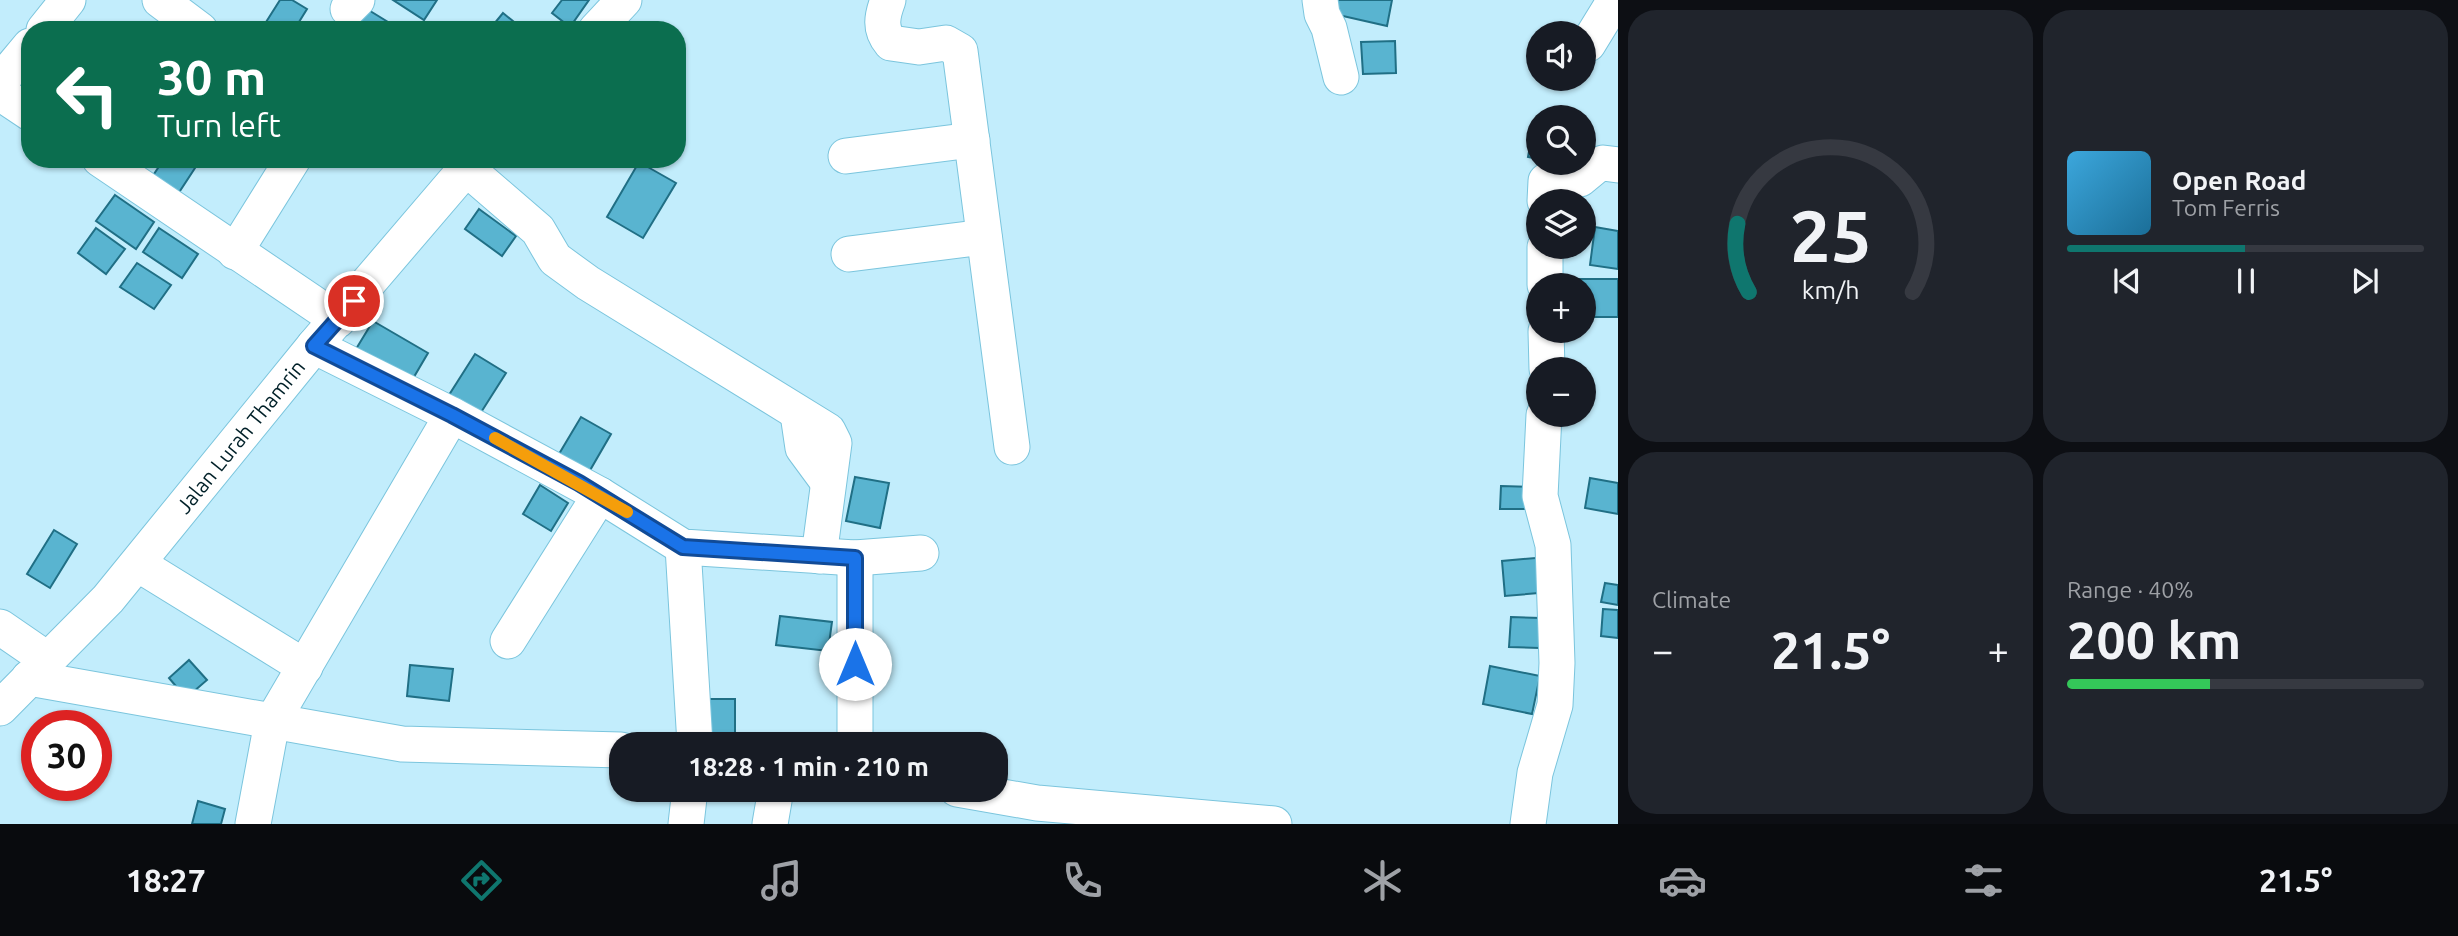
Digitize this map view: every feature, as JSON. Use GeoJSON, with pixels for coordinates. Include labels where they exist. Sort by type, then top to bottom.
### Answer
{"type":"FeatureCollection","features":[{"type":"Feature","properties":{"kind":"street"},"geometry":{"type":"LineString","coordinates":[[51,21],[68,0]]}},
{"type":"Feature","properties":{"kind":"street"},"geometry":{"type":"LineString","coordinates":[[160,0],[188,21]]}},
{"type":"Feature","properties":{"kind":"street"},"geometry":{"type":"LineString","coordinates":[[604,21],[624,0]]}},
{"type":"Feature","properties":{"kind":"street"},"geometry":{"type":"LineString","coordinates":[[888,0],[882,24],[884,34],[891,43],[919,47],[946,43],[960,51],[1012,447]]}},
{"type":"Feature","properties":{"kind":"street"},"geometry":{"type":"LineString","coordinates":[[1320,0],[1341,77]]}},
{"type":"Feature","properties":{"kind":"street"},"geometry":{"type":"LineString","coordinates":[[1596,31],[1615,0]]}},
{"type":"Feature","properties":{"kind":"street"},"geometry":{"type":"LineString","coordinates":[[0,82],[21,57]]}},
{"type":"Feature","properties":{"kind":"street"},"geometry":{"type":"LineString","coordinates":[[0,93],[21,107]]}},
{"type":"Feature","properties":{"kind":"street"},"geometry":{"type":"LineString","coordinates":[[846,156],[972,140]]}},
{"type":"Feature","properties":{"kind":"street"},"geometry":{"type":"LineString","coordinates":[[1546,189],[1546,181],[1580,179],[1597,165],[1618,165]]}},
{"type":"Feature","properties":{"kind":"street"},"geometry":{"type":"LineString","coordinates":[[125,168],[235,252],[338,320]]}},
{"type":"Feature","properties":{"kind":"street"},"geometry":{"type":"LineString","coordinates":[[235,252],[286,168]]}},
{"type":"Feature","properties":{"kind":"street","name":"Jalan Lurah Thamrin"},"geometry":{"type":"LineString","coordinates":[[0,708],[108,599],[314,346],[467,168]]}},
{"type":"Feature","properties":{"kind":"street"},"geometry":{"type":"LineString","coordinates":[[474,168],[538,230],[555,259],[798,414],[803,448],[828,482],[819,556]]}},
{"type":"Feature","properties":{"kind":"street"},"geometry":{"type":"LineString","coordinates":[[849,254],[984,237]]}},
{"type":"Feature","properties":{"kind":"street"},"geometry":{"type":"LineString","coordinates":[[314,346],[452,415],[600,495],[683,547],[855,558],[921,552]]}},
{"type":"Feature","properties":{"kind":"street"},"geometry":{"type":"LineString","coordinates":[[253,824],[272,722],[452,415]]}},
{"type":"Feature","properties":{"kind":"street"},"geometry":{"type":"LineString","coordinates":[[1528,824],[1535,773],[1555,705],[1558,663],[1553,545],[1541,496],[1544,427]]}},
{"type":"Feature","properties":{"kind":"street"},"geometry":{"type":"LineString","coordinates":[[508,641],[600,495]]}},
{"type":"Feature","properties":{"kind":"street"},"geometry":{"type":"LineString","coordinates":[[683,547],[694,732]]}},
{"type":"Feature","properties":{"kind":"street"},"geometry":{"type":"LineString","coordinates":[[855,558],[855,732]]}},
{"type":"Feature","properties":{"kind":"street"},"geometry":{"type":"LineString","coordinates":[[138,564],[305,667]]}},
{"type":"Feature","properties":{"kind":"street"},"geometry":{"type":"LineString","coordinates":[[0,627],[38,669],[272,722],[402,744],[609,750]]}},
{"type":"Feature","properties":{"kind":"street"},"geometry":{"type":"LineString","coordinates":[[686,824],[689,802]]}},
{"type":"Feature","properties":{"kind":"street"},"geometry":{"type":"LineString","coordinates":[[770,824],[774,802]]}},
{"type":"Feature","properties":{"kind":"street"},"geometry":{"type":"LineString","coordinates":[[999,802],[1035,813],[1274,824]]}},
{"type":"Feature","properties":{"kind":"building"},"geometry":{"type":"Polygon","coordinates":[[[280,0],[292,0],[307,9],[300,21],[267,21],[280,0]]]}},
{"type":"Feature","properties":{"kind":"building"},"geometry":{"type":"Polygon","coordinates":[[[393,0],[437,0],[424,20],[393,0]]]}},
{"type":"Feature","properties":{"kind":"building"},"geometry":{"type":"Polygon","coordinates":[[[562,0],[589,0],[574,21],[562,21],[552,13],[562,0]]]}},
{"type":"Feature","properties":{"kind":"building"},"geometry":{"type":"Polygon","coordinates":[[[1337,0],[1392,0],[1387,26],[1334,14],[1337,0]]]}},
{"type":"Feature","properties":{"kind":"building"},"geometry":{"type":"Polygon","coordinates":[[[362,6],[386,21],[353,21],[362,6]]]}},
{"type":"Feature","properties":{"kind":"building"},"geometry":{"type":"Polygon","coordinates":[[[503,13],[513,21],[496,21],[503,13]]]}},
{"type":"Feature","properties":{"kind":"building"},"geometry":{"type":"Polygon","coordinates":[[[1395,41],[1396,73],[1363,74],[1361,42],[1395,41]]]}},
{"type":"Feature","properties":{"kind":"building"},"geometry":{"type":"Polygon","coordinates":[[[158,168],[195,168],[174,200],[148,183],[158,168]]]}},
{"type":"Feature","properties":{"kind":"building"},"geometry":{"type":"Polygon","coordinates":[[[636,168],[650,168],[676,183],[643,238],[607,217],[636,168]]]}},
{"type":"Feature","properties":{"kind":"building"},"geometry":{"type":"Polygon","coordinates":[[[115,195],[154,222],[136,249],[96,221],[115,195]]]}},
{"type":"Feature","properties":{"kind":"building"},"geometry":{"type":"Polygon","coordinates":[[[479,209],[516,236],[502,256],[465,229],[479,209]]]}},
{"type":"Feature","properties":{"kind":"building"},"geometry":{"type":"Polygon","coordinates":[[[1596,227],[1618,231],[1618,269],[1590,265],[1591,259],[1596,259],[1596,227]]]}},
{"type":"Feature","properties":{"kind":"building"},"geometry":{"type":"Polygon","coordinates":[[[96,228],[125,249],[106,274],[78,253],[96,228]]]}},
{"type":"Feature","properties":{"kind":"building"},"geometry":{"type":"Polygon","coordinates":[[[159,228],[198,254],[182,278],[143,252],[159,228]]]}},
{"type":"Feature","properties":{"kind":"building"},"geometry":{"type":"Polygon","coordinates":[[[137,263],[171,285],[154,309],[120,287],[137,263]]]}},
{"type":"Feature","properties":{"kind":"building"},"geometry":{"type":"Polygon","coordinates":[[[1596,279],[1618,279],[1618,317],[1596,317],[1596,279]]]}},
{"type":"Feature","properties":{"kind":"building"},"geometry":{"type":"Polygon","coordinates":[[[373,321],[428,353],[408,387],[353,354],[373,321]]]}},
{"type":"Feature","properties":{"kind":"building"},"geometry":{"type":"Polygon","coordinates":[[[475,354],[506,373],[480,414],[449,395],[475,354]]]}},
{"type":"Feature","properties":{"kind":"building"},"geometry":{"type":"Polygon","coordinates":[[[581,417],[611,434],[589,472],[559,454],[581,417]]]}},
{"type":"Feature","properties":{"kind":"building"},"geometry":{"type":"Polygon","coordinates":[[[855,477],[889,483],[880,528],[846,521],[855,477]]]}},
{"type":"Feature","properties":{"kind":"building"},"geometry":{"type":"Polygon","coordinates":[[[1590,478],[1618,483],[1618,514],[1585,508],[1590,478]]]}},
{"type":"Feature","properties":{"kind":"building"},"geometry":{"type":"Polygon","coordinates":[[[540,485],[568,503],[551,531],[523,514],[540,485]]]}},
{"type":"Feature","properties":{"kind":"building"},"geometry":{"type":"Polygon","coordinates":[[[1501,486],[1531,487],[1531,509],[1500,509],[1501,486]]]}},
{"type":"Feature","properties":{"kind":"building"},"geometry":{"type":"Polygon","coordinates":[[[54,530],[77,544],[50,588],[27,574],[54,530]]]}},
{"type":"Feature","properties":{"kind":"building"},"geometry":{"type":"Polygon","coordinates":[[[1547,557],[1550,592],[1505,596],[1502,561],[1547,557]]]}},
{"type":"Feature","properties":{"kind":"building"},"geometry":{"type":"Polygon","coordinates":[[[1605,583],[1618,585],[1618,605],[1601,602],[1605,583]]]}},
{"type":"Feature","properties":{"kind":"building"},"geometry":{"type":"Polygon","coordinates":[[[1603,609],[1618,610],[1618,638],[1601,636],[1603,609]]]}},
{"type":"Feature","properties":{"kind":"building"},"geometry":{"type":"Polygon","coordinates":[[[780,616],[832,622],[828,651],[776,645],[780,616]]]}},
{"type":"Feature","properties":{"kind":"building"},"geometry":{"type":"Polygon","coordinates":[[[1511,617],[1540,618],[1539,648],[1509,647],[1511,617]]]}},
{"type":"Feature","properties":{"kind":"building"},"geometry":{"type":"Polygon","coordinates":[[[189,660],[207,680],[186,698],[169,678],[189,660]]]}},
{"type":"Feature","properties":{"kind":"building"},"geometry":{"type":"Polygon","coordinates":[[[410,665],[453,669],[449,701],[407,696],[410,665]]]}},
{"type":"Feature","properties":{"kind":"building"},"geometry":{"type":"Polygon","coordinates":[[[1490,666],[1540,676],[1532,714],[1483,704],[1490,666]]]}},
{"type":"Feature","properties":{"kind":"building"},"geometry":{"type":"Polygon","coordinates":[[[706,699],[735,699],[735,732],[707,732],[706,699]]]}},
{"type":"Feature","properties":{"kind":"building"},"geometry":{"type":"Polygon","coordinates":[[[198,801],[225,809],[221,824],[192,824],[198,801]]]}},
{"type":"Feature","properties":{"kind":"slow traffic"},"geometry":{"type":"LineString","coordinates":[[495,438],[627,512]]}},
{"type":"Feature","properties":{"kind":"route"},"geometry":{"type":"LineString","coordinates":[[354,301],[314,346],[579,483],[683,547],[855,558],[855,664]]}}]}
